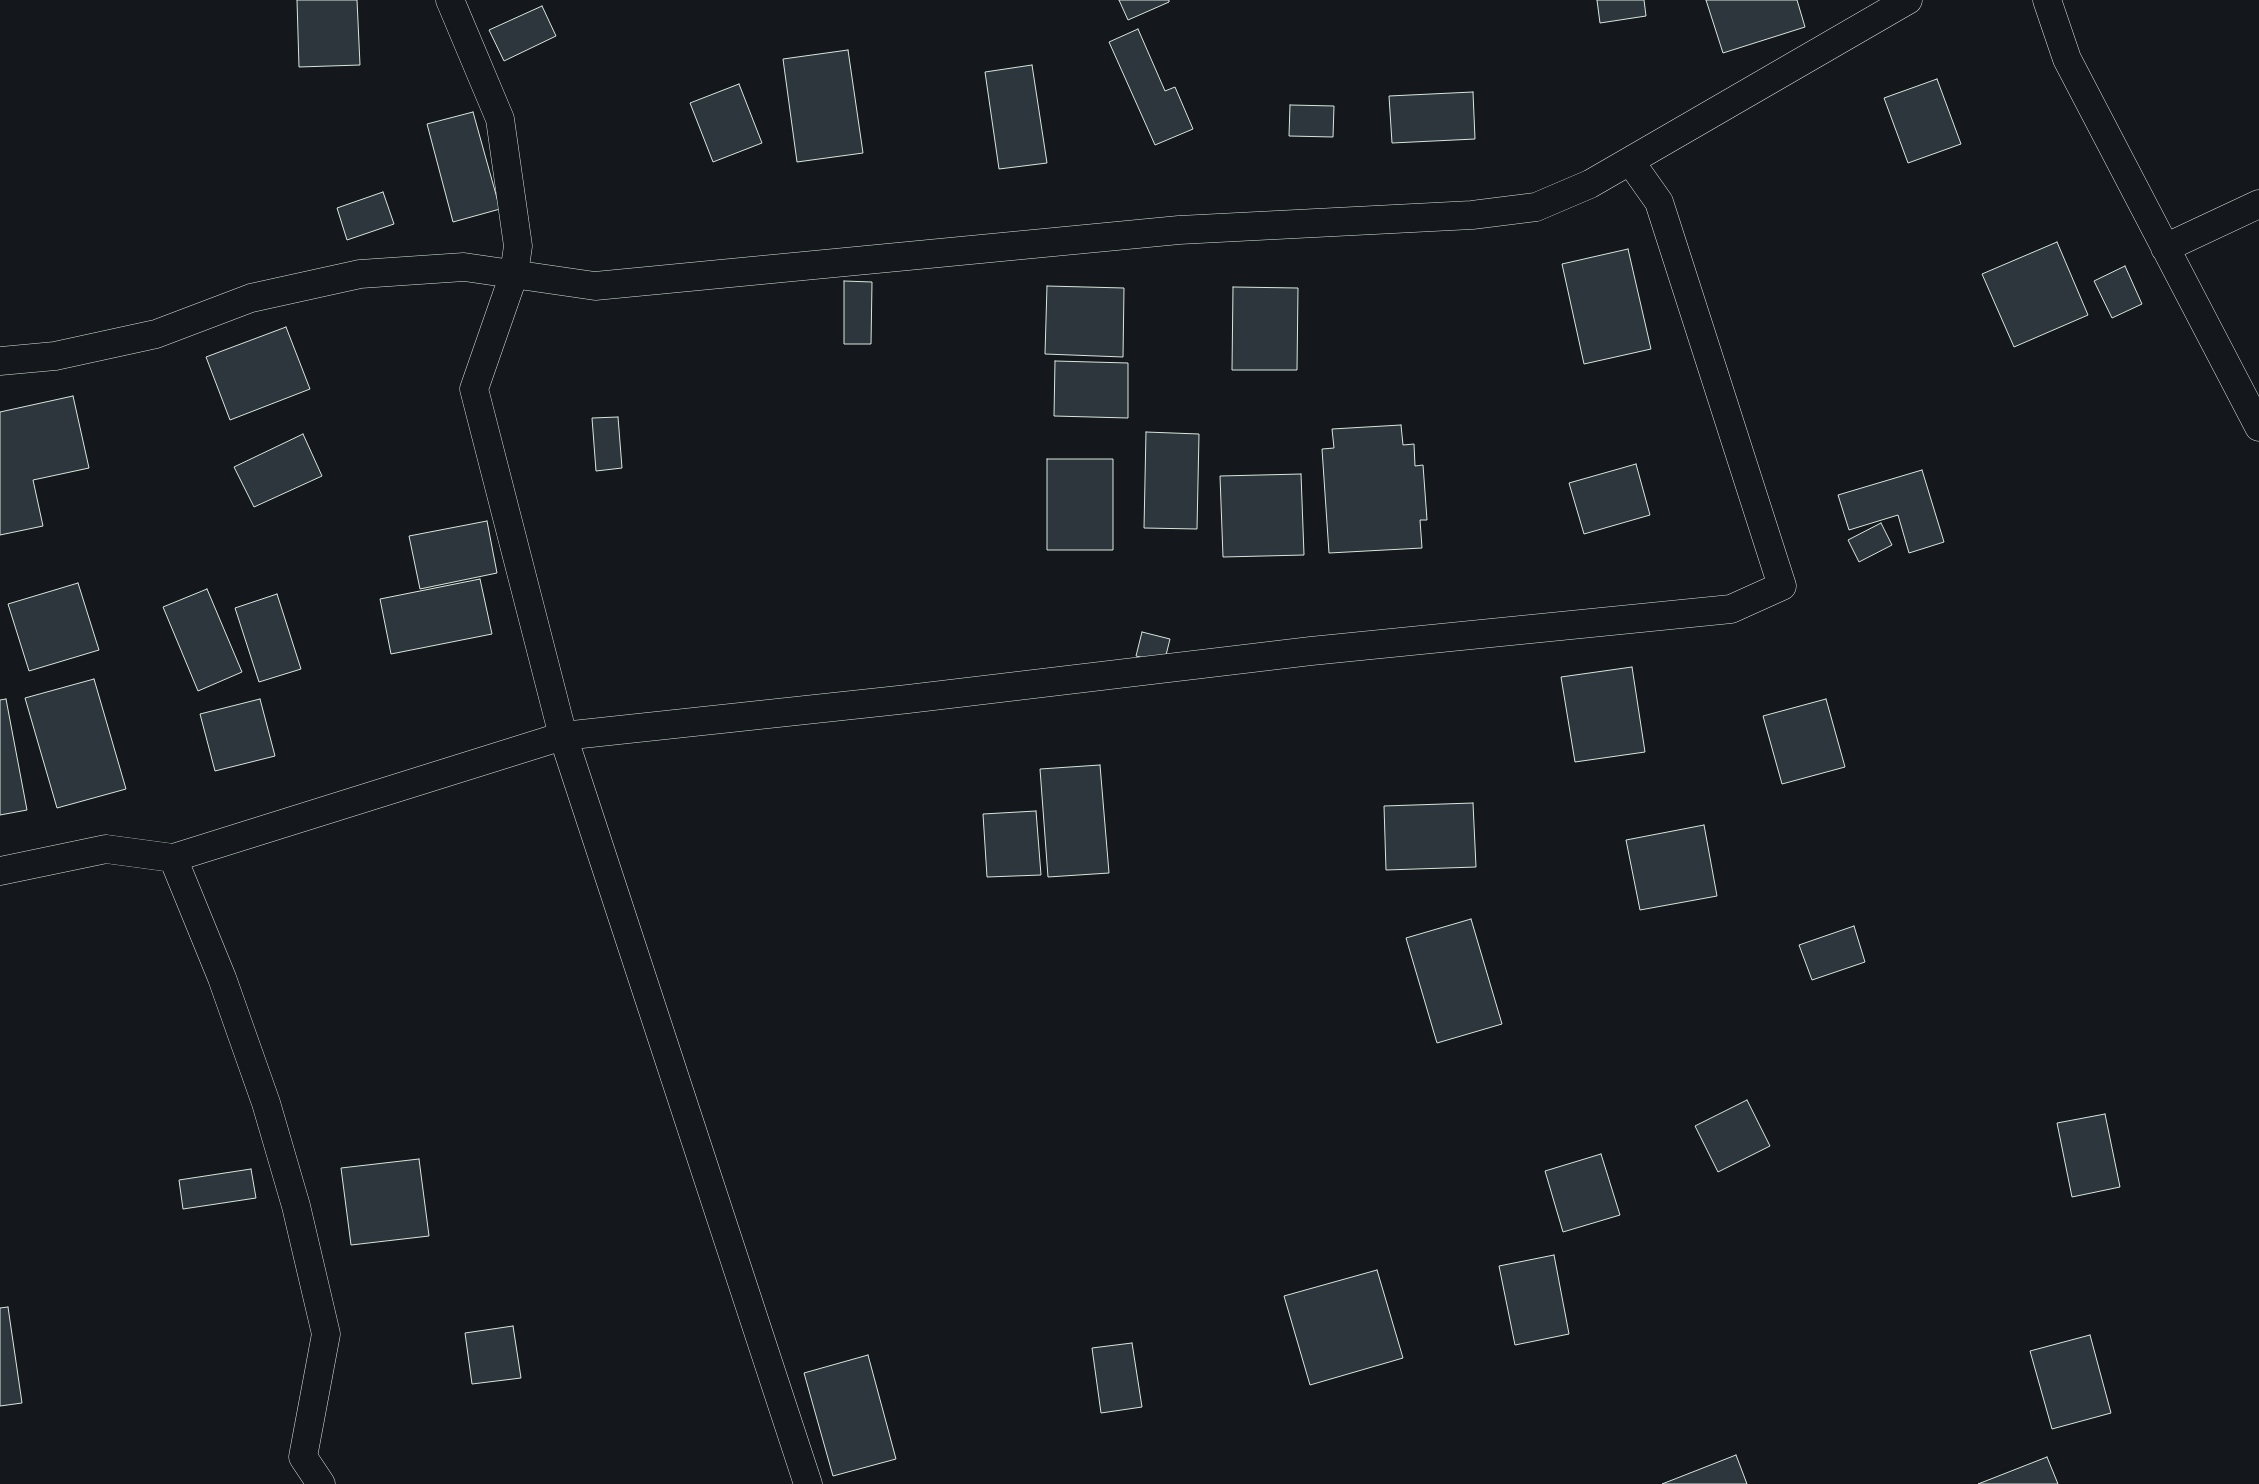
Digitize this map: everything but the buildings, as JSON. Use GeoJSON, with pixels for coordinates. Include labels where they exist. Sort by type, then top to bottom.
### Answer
{"type":"FeatureCollection","features":[{"type":"Feature","properties":{"kind":"street"},"geometry":{"type":"LineString","coordinates":[[450,0],[500,119],[518,246],[514,274],[474,389],[563,736],[808,1484]]}},
{"type":"Feature","properties":{"kind":"street"},"geometry":{"type":"LineString","coordinates":[[0,360],[55,356],[156,334],[251,298],[360,274],[464,267],[595,286],[1179,230],[1472,215],[1536,207],[1590,184],[1908,0]]}},
{"type":"Feature","properties":{"kind":"street"},"geometry":{"type":"LineString","coordinates":[[2047,0],[2067,60],[2259,427]]}},
{"type":"Feature","properties":{"kind":"street"},"geometry":{"type":"LineString","coordinates":[[0,871],[106,849],[173,858],[563,736],[908,699],[1310,651],[1732,609],[1782,586],[1659,202],[1630,161]]}},
{"type":"Feature","properties":{"kind":"street"},"geometry":{"type":"LineString","coordinates":[[2166,248],[2259,204]]}},
{"type":"Feature","properties":{"kind":"street"},"geometry":{"type":"LineString","coordinates":[[173,858],[222,978],[266,1103],[296,1206],[326,1334],[303,1457],[321,1484]]}}]}
